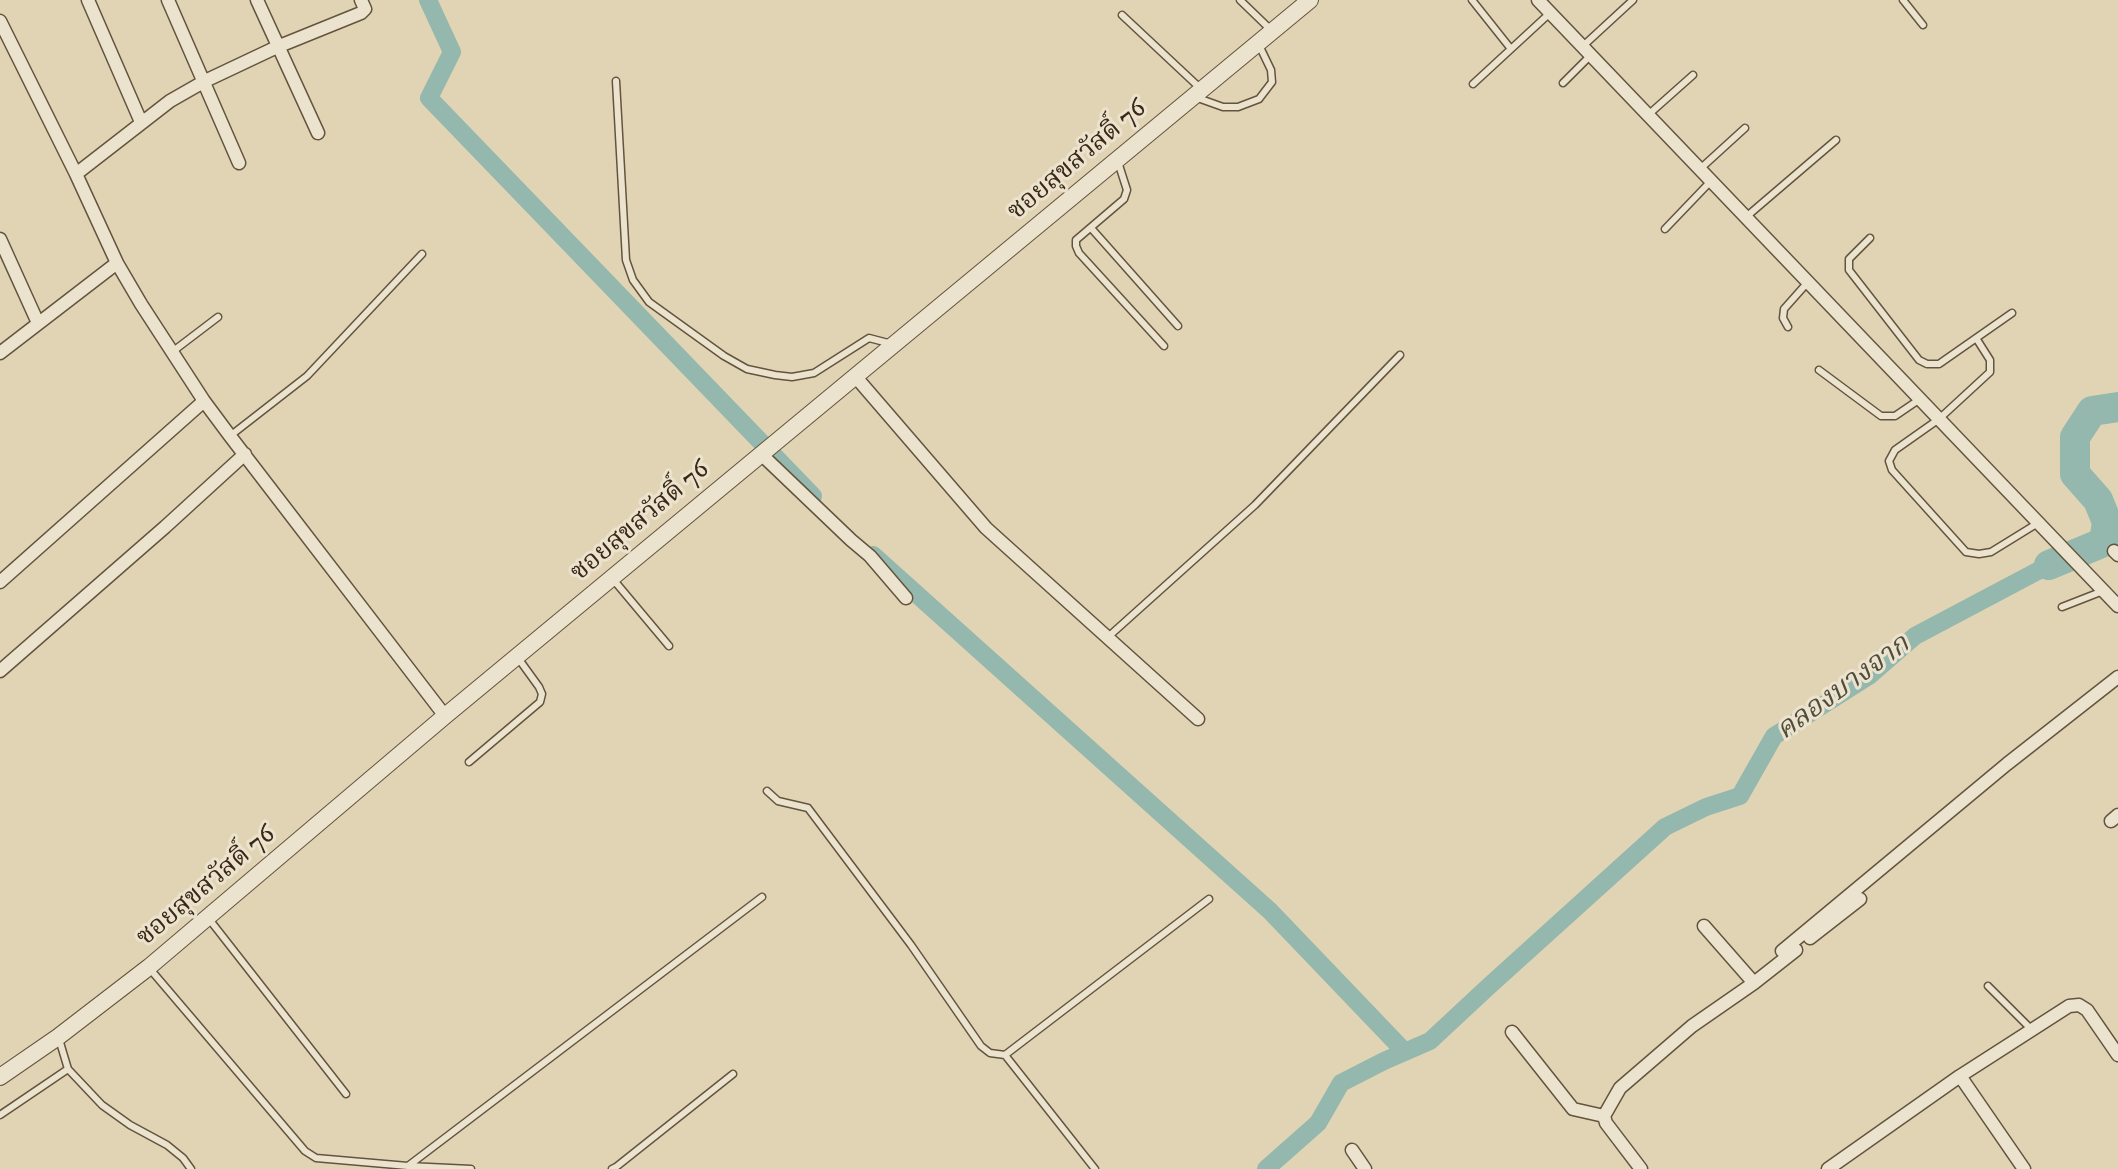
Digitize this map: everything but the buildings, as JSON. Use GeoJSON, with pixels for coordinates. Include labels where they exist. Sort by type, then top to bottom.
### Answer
{"type":"FeatureCollection","features":[{"type":"Feature","properties":{"kind":"street"},"geometry":{"type":"LineString","coordinates":[[88,0],[141,122]]}},
{"type":"Feature","properties":{"kind":"street"},"geometry":{"type":"LineString","coordinates":[[168,0],[239,163]]}},
{"type":"Feature","properties":{"kind":"street"},"geometry":{"type":"LineString","coordinates":[[257,0],[318,133]]}},
{"type":"Feature","properties":{"kind":"street"},"geometry":{"type":"LineString","coordinates":[[76,174],[170,101],[277,47],[361,13],[365,9],[361,0]]}},
{"type":"Feature","properties":{"kind":"street","name":"ซอยสุขสวัสดิ์ 76"},"geometry":{"type":"LineString","coordinates":[[0,1077],[58,1037],[149,967],[445,716],[1310,0]]}},
{"type":"Feature","properties":{"kind":"street"},"geometry":{"type":"LineString","coordinates":[[1538,0],[2118,606]]}},
{"type":"Feature","properties":{"kind":"street"},"geometry":{"type":"LineString","coordinates":[[0,21],[117,263],[172,352],[230,436],[445,716]]}},
{"type":"Feature","properties":{"kind":"street"},"geometry":{"type":"LineString","coordinates":[[0,239],[38,323]]}},
{"type":"Feature","properties":{"kind":"street"},"geometry":{"type":"LineString","coordinates":[[0,353],[117,263]]}},
{"type":"Feature","properties":{"kind":"street"},"geometry":{"type":"LineString","coordinates":[[855,376],[986,528],[1199,719]]}},
{"type":"Feature","properties":{"kind":"street"},"geometry":{"type":"LineString","coordinates":[[0,582],[204,401]]}},
{"type":"Feature","properties":{"kind":"street"},"geometry":{"type":"LineString","coordinates":[[763,453],[870,556],[906,598]]}},
{"type":"Feature","properties":{"kind":"street"},"geometry":{"type":"LineString","coordinates":[[0,671],[245,454]]}},
{"type":"Feature","properties":{"kind":"street"},"geometry":{"type":"LineString","coordinates":[[1782,951],[2007,764],[2118,677]]}},
{"type":"Feature","properties":{"kind":"street"},"geometry":{"type":"LineString","coordinates":[[1641,1169],[1606,1123],[1604,1116],[1620,1088],[1692,1026],[1754,984],[1860,899]]}},
{"type":"Feature","properties":{"kind":"street"},"geometry":{"type":"LineString","coordinates":[[1704,926],[1754,984]]}},
{"type":"Feature","properties":{"kind":"street"},"geometry":{"type":"LineString","coordinates":[[1828,1169],[1844,1165],[1959,1076],[2069,1006],[2079,1005],[2087,1010],[2118,1055]]}},
{"type":"Feature","properties":{"kind":"street"},"geometry":{"type":"LineString","coordinates":[[1512,1032],[1573,1109],[1604,1116]]}},
{"type":"Feature","properties":{"kind":"street"},"geometry":{"type":"LineString","coordinates":[[1959,1076],[2024,1169]]}},
{"type":"Feature","properties":{"kind":"street"},"geometry":{"type":"LineString","coordinates":[[1352,1150],[1365,1169]]}},
{"type":"Feature","properties":{"kind":"lane"},"geometry":{"type":"LineString","coordinates":[[1240,0],[1272,31]]}},
{"type":"Feature","properties":{"kind":"lane"},"geometry":{"type":"LineString","coordinates":[[1472,0],[1511,49]]}},
{"type":"Feature","properties":{"kind":"lane"},"geometry":{"type":"LineString","coordinates":[[1563,83],[1586,51],[1633,0]]}},
{"type":"Feature","properties":{"kind":"lane"},"geometry":{"type":"LineString","coordinates":[[1903,0],[1923,25]]}},
{"type":"Feature","properties":{"kind":"lane"},"geometry":{"type":"LineString","coordinates":[[1473,84],[1550,13]]}},
{"type":"Feature","properties":{"kind":"lane"},"geometry":{"type":"LineString","coordinates":[[1122,15],[1198,93],[1223,107],[1238,107],[1259,99],[1272,82],[1271,70],[1258,43]]}},
{"type":"Feature","properties":{"kind":"lane"},"geometry":{"type":"LineString","coordinates":[[1648,115],[1693,75]]}},
{"type":"Feature","properties":{"kind":"lane"},"geometry":{"type":"LineString","coordinates":[[616,81],[626,260],[633,280],[649,302],[724,356],[747,369],[775,375],[792,377],[814,373],[869,338],[894,344]]}},
{"type":"Feature","properties":{"kind":"lane"},"geometry":{"type":"LineString","coordinates":[[1700,169],[1745,128]]}},
{"type":"Feature","properties":{"kind":"lane"},"geometry":{"type":"LineString","coordinates":[[1746,217],[1836,140]]}},
{"type":"Feature","properties":{"kind":"lane"},"geometry":{"type":"LineString","coordinates":[[1117,160],[1127,190],[1124,199],[1076,240],[1076,246],[1079,253],[1164,346]]}},
{"type":"Feature","properties":{"kind":"lane"},"geometry":{"type":"LineString","coordinates":[[1665,229],[1711,181]]}},
{"type":"Feature","properties":{"kind":"lane"},"geometry":{"type":"LineString","coordinates":[[1091,228],[1178,326]]}},
{"type":"Feature","properties":{"kind":"lane"},"geometry":{"type":"LineString","coordinates":[[1870,238],[1849,259],[1849,270],[1919,360],[1939,363],[2012,313]]}},
{"type":"Feature","properties":{"kind":"lane"},"geometry":{"type":"LineString","coordinates":[[230,436],[307,376],[422,254]]}},
{"type":"Feature","properties":{"kind":"lane"},"geometry":{"type":"LineString","coordinates":[[1787,327],[1783,318],[1784,309],[1808,282]]}},
{"type":"Feature","properties":{"kind":"lane"},"geometry":{"type":"LineString","coordinates":[[172,352],[218,317]]}},
{"type":"Feature","properties":{"kind":"lane"},"geometry":{"type":"LineString","coordinates":[[1976,338],[1990,360],[1990,372],[1939,419],[1895,450],[1889,461],[1892,470],[1966,552],[1990,552],[2038,523]]}},
{"type":"Feature","properties":{"kind":"lane"},"geometry":{"type":"LineString","coordinates":[[1108,638],[1255,505],[1400,355]]}},
{"type":"Feature","properties":{"kind":"lane"},"geometry":{"type":"LineString","coordinates":[[1819,370],[1881,416],[1895,416],[1920,399]]}},
{"type":"Feature","properties":{"kind":"lane"},"geometry":{"type":"LineString","coordinates":[[612,578],[669,646]]}},
{"type":"Feature","properties":{"kind":"lane"},"geometry":{"type":"LineString","coordinates":[[2062,607],[2103,590]]}},
{"type":"Feature","properties":{"kind":"lane"},"geometry":{"type":"LineString","coordinates":[[469,762],[540,702],[542,694],[539,687],[517,657]]}},
{"type":"Feature","properties":{"kind":"lane"},"geometry":{"type":"LineString","coordinates":[[766,791],[778,801],[808,808],[911,945],[981,1046],[990,1053],[1005,1055],[1095,1169]]}},
{"type":"Feature","properties":{"kind":"lane"},"geometry":{"type":"LineString","coordinates":[[408,1166],[762,897]]}},
{"type":"Feature","properties":{"kind":"lane"},"geometry":{"type":"LineString","coordinates":[[1005,1055],[1209,899]]}},
{"type":"Feature","properties":{"kind":"lane"},"geometry":{"type":"LineString","coordinates":[[208,917],[346,1094]]}},
{"type":"Feature","properties":{"kind":"lane"},"geometry":{"type":"LineString","coordinates":[[149,967],[305,1152],[316,1158],[471,1169]]}},
{"type":"Feature","properties":{"kind":"lane"},"geometry":{"type":"LineString","coordinates":[[1988,986],[2032,1031]]}},
{"type":"Feature","properties":{"kind":"lane"},"geometry":{"type":"LineString","coordinates":[[58,1037],[68,1069],[102,1105],[130,1125],[167,1145],[183,1158],[191,1169]]}},
{"type":"Feature","properties":{"kind":"lane"},"geometry":{"type":"LineString","coordinates":[[0,1115],[68,1069]]}},
{"type":"Feature","properties":{"kind":"lane"},"geometry":{"type":"LineString","coordinates":[[612,1169],[733,1074]]}},
{"type":"Feature","properties":{"kind":"waterway"},"geometry":{"type":"LineString","coordinates":[[428,0],[452,52],[429,98],[813,496]]}},
{"type":"Feature","properties":{"kind":"waterway","name":"คลองบางจาก"},"geometry":{"type":"LineString","coordinates":[[2049,565],[2104,542],[2107,522],[2098,500],[2075,474],[2075,437],[2092,411],[2118,407]]}},
{"type":"Feature","properties":{"kind":"waterway"},"geometry":{"type":"LineString","coordinates":[[873,555],[1270,911],[1405,1052]]}},
{"type":"Feature","properties":{"kind":"waterway","name":"คลองบางจาก"},"geometry":{"type":"LineString","coordinates":[[1266,1169],[1318,1123],[1341,1083],[1430,1041],[1665,827],[1706,807],[1740,796],[1774,736],[1869,676],[1915,636],[2049,565]]}}]}
